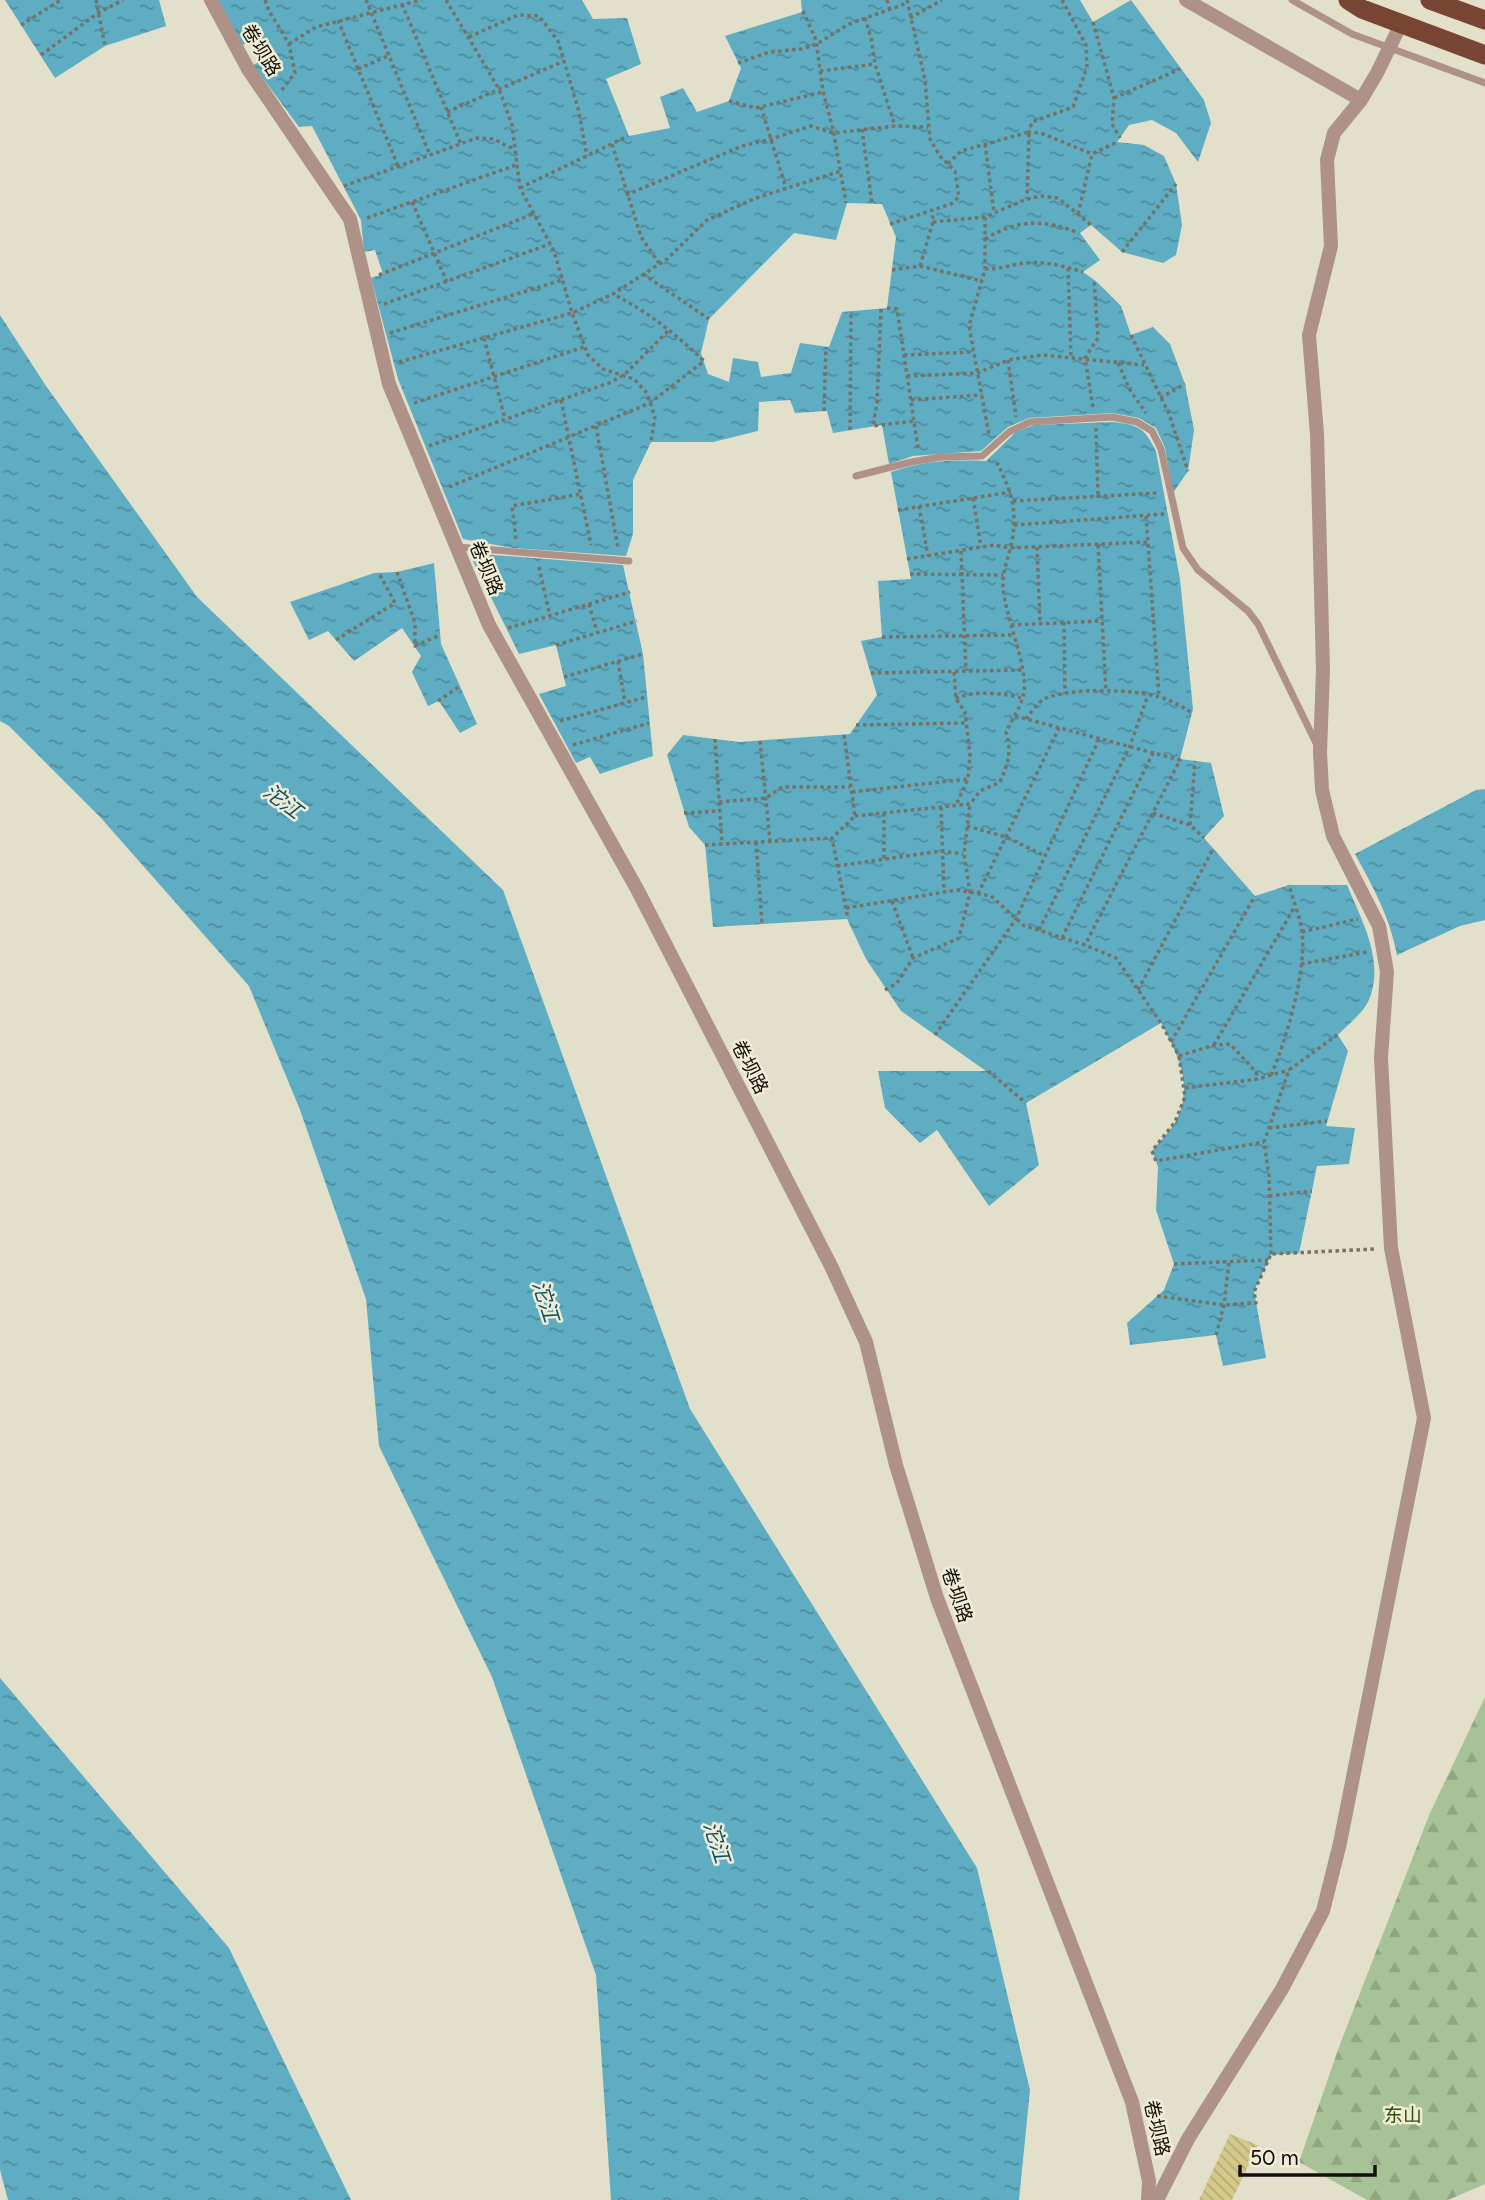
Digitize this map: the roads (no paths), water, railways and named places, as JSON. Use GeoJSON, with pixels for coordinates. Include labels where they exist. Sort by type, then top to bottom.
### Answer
{"type":"FeatureCollection","features":[{"type":"Feature","properties":{"kind":"highway"},"geometry":{"type":"LineString","coordinates":[[1348,0],[1362,9],[1485,55]]}},
{"type":"Feature","properties":{"kind":"highway"},"geometry":{"type":"LineString","coordinates":[[1430,0],[1485,20]]}},
{"type":"Feature","properties":{"kind":"street","name":"卷坝路"},"geometry":{"type":"LineString","coordinates":[[211,0],[248,69],[351,225],[386,368],[399,408],[489,625],[637,889],[831,1266],[866,1342],[896,1465],[936,1598],[1132,2102],[1149,2181],[1148,2200]]}},
{"type":"Feature","properties":{"kind":"street"},"geometry":{"type":"LineString","coordinates":[[1186,0],[1361,100]]}},
{"type":"Feature","properties":{"kind":"street"},"geometry":{"type":"LineString","coordinates":[[1157,2200],[1188,2139],[1282,1989],[1323,1911],[1340,1843],[1424,1418],[1391,1248],[1381,1058],[1387,972],[1379,926],[1333,836],[1322,790],[1320,752],[1323,670],[1317,434],[1309,335],[1331,246],[1327,160],[1334,133],[1361,100],[1401,24]]}},
{"type":"Feature","properties":{"kind":"lane"},"geometry":{"type":"LineString","coordinates":[[1292,0],[1352,34],[1485,83]]}},
{"type":"Feature","properties":{"kind":"lane"},"geometry":{"type":"LineString","coordinates":[[856,476],[920,460],[982,456],[1009,432],[1030,422],[1112,417],[1138,422],[1152,431],[1161,449],[1183,548],[1198,570],[1248,611],[1258,624],[1320,752]]}},
{"type":"Feature","properties":{"kind":"lane"},"geometry":{"type":"LineString","coordinates":[[457,547],[624,560]]}},
{"type":"Feature","properties":{"kind":"water"},"geometry":{"type":"Polygon","coordinates":[[[5,0],[159,0],[166,26],[105,46],[55,78],[5,0]]]}},
{"type":"Feature","properties":{"kind":"water"},"geometry":{"type":"Polygon","coordinates":[[[218,0],[582,0],[593,19],[627,18],[641,64],[606,79],[629,136],[670,128],[660,97],[683,88],[697,112],[729,101],[741,68],[725,36],[802,12],[801,0],[1080,0],[1093,22],[1131,0],[1204,100],[1211,123],[1198,162],[1176,133],[1152,120],[1129,125],[1117,142],[1144,145],[1164,156],[1176,184],[1182,225],[1176,255],[1163,263],[1122,252],[1091,225],[1080,233],[1100,260],[1083,272],[1121,306],[1131,335],[1153,327],[1170,344],[1185,384],[1194,430],[1188,471],[1173,493],[1165,448],[1156,428],[1139,418],[1112,413],[1029,418],[1008,427],[981,451],[913,456],[889,464],[882,425],[833,433],[827,411],[795,413],[790,400],[759,402],[758,431],[713,442],[651,442],[633,480],[633,534],[626,556],[513,548],[463,539],[398,379],[371,278],[383,274],[375,250],[364,252],[361,220],[312,126],[299,127],[253,65],[266,58],[258,40],[242,45],[218,0]],[[847,203],[836,240],[794,233],[709,319],[701,353],[708,374],[729,382],[733,358],[758,362],[761,377],[791,373],[800,343],[829,347],[842,312],[887,308],[896,237],[882,204],[847,203]]]}},
{"type":"Feature","properties":{"kind":"water","name":"沱江"},"geometry":{"type":"Polygon","coordinates":[[[0,315],[46,386],[197,597],[503,890],[690,1409],[977,1868],[1030,2090],[1019,2200],[611,2200],[596,1975],[492,1677],[379,1446],[366,1299],[300,1110],[249,986],[101,818],[9,726],[0,721],[0,315]]]}},
{"type":"Feature","properties":{"kind":"water"},"geometry":{"type":"Polygon","coordinates":[[[1113,422],[1140,429],[1156,451],[1180,579],[1193,709],[1180,759],[1211,763],[1224,816],[1204,838],[1255,896],[1289,885],[1347,885],[1365,928],[1373,957],[1373,987],[1368,1002],[1338,1035],[1348,1051],[1326,1126],[1355,1128],[1349,1164],[1317,1166],[1299,1253],[1271,1255],[1254,1291],[1266,1358],[1223,1366],[1216,1335],[1130,1345],[1127,1323],[1164,1290],[1174,1264],[1156,1210],[1158,1167],[1152,1151],[1176,1121],[1184,1095],[1184,1083],[1178,1059],[1161,1023],[1026,1103],[1039,1165],[989,1206],[937,1130],[920,1143],[885,1108],[878,1071],[986,1071],[901,1011],[866,959],[847,919],[713,927],[705,845],[689,827],[667,755],[683,735],[739,742],[850,734],[877,695],[861,641],[882,637],[878,581],[911,579],[891,472],[938,462],[986,461],[1016,432],[1034,425],[1113,422]]]}},
{"type":"Feature","properties":{"kind":"water"},"geometry":{"type":"Polygon","coordinates":[[[469,553],[623,565],[643,654],[653,756],[600,774],[590,757],[576,763],[539,694],[566,686],[556,645],[519,654],[469,553]]]}},
{"type":"Feature","properties":{"kind":"water"},"geometry":{"type":"Polygon","coordinates":[[[434,563],[441,644],[477,724],[460,733],[439,701],[428,706],[412,672],[421,656],[402,628],[354,661],[328,631],[309,640],[290,602],[374,573],[397,572],[434,563]]]}},
{"type":"Feature","properties":{"kind":"water"},"geometry":{"type":"Polygon","coordinates":[[[1485,789],[1485,920],[1460,926],[1397,955],[1385,915],[1355,854],[1476,790],[1485,789]]]}},
{"type":"Feature","properties":{"kind":"water"},"geometry":{"type":"Polygon","coordinates":[[[0,1678],[229,1948],[351,2200],[8,2200],[0,2170],[0,1678]]]}},
{"type":"Feature","properties":{"kind":"park label","name":"东山"},"geometry":{"type":"Point","coordinates":[1403,2115]}}]}
